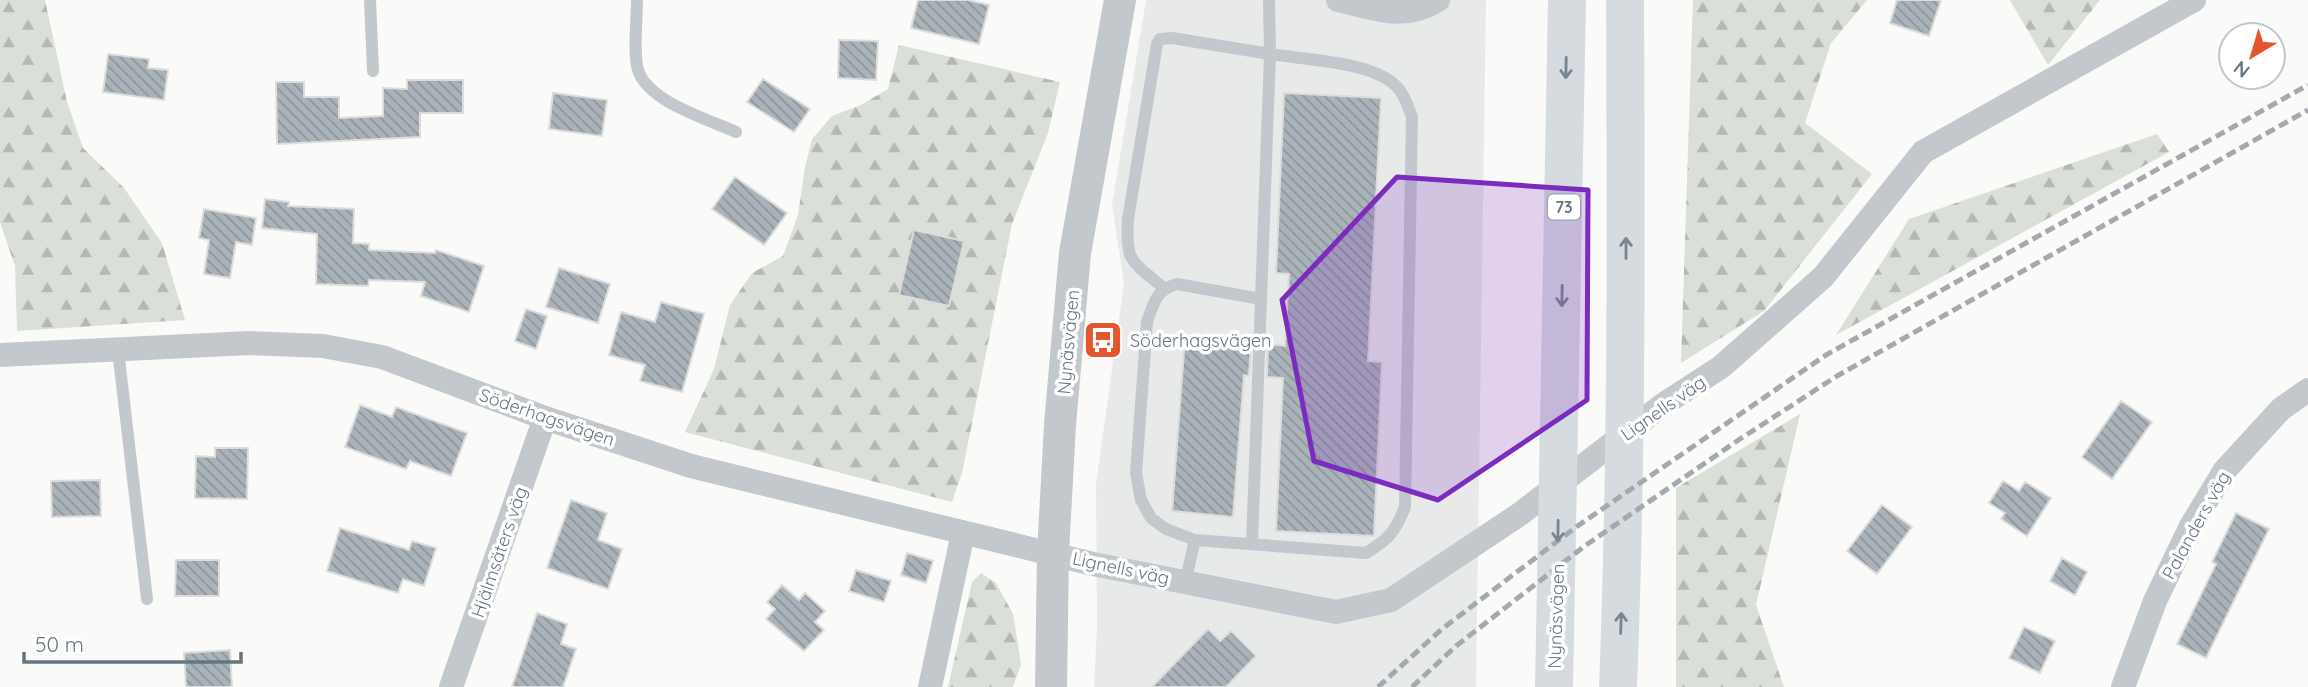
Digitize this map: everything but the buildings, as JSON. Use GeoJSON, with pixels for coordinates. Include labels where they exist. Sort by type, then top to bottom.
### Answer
{"type":"FeatureCollection","features":[{"type":"Feature","properties":{"kind":"highway","name":"Nynäsvägen"},"geometry":{"type":"LineString","coordinates":[[1554,687],[1567,0]]}},
{"type":"Feature","properties":{"kind":"highway"},"geometry":{"type":"LineString","coordinates":[[1618,687],[1626,366],[1625,0]]}},
{"type":"Feature","properties":{"kind":"street","name":"Nynäsvägen"},"geometry":{"type":"LineString","coordinates":[[1051,687],[1060,425],[1075,253],[1120,0]]}},
{"type":"Feature","properties":{"kind":"street"},"geometry":{"type":"LineString","coordinates":[[1338,0],[1396,14],[1429,6],[1438,0]]}},
{"type":"Feature","properties":{"kind":"street","name":"Lignells väg"},"geometry":{"type":"LineString","coordinates":[[1054,553],[1185,583],[1336,612],[1391,600],[1520,514],[1664,404],[1721,367],[1823,277],[1923,152],[2194,0]]}},
{"type":"Feature","properties":{"kind":"street","name":"Söderhagsvägen"},"geometry":{"type":"LineString","coordinates":[[0,355],[250,343],[323,346],[382,357],[545,418],[691,467],[1054,553]]}},
{"type":"Feature","properties":{"kind":"street","name":"Palanders väg"},"geometry":{"type":"LineString","coordinates":[[2123,687],[2155,601],[2192,526],[2225,470],[2281,409],[2308,390]]}},
{"type":"Feature","properties":{"kind":"street","name":"Hjälmsäters väg"},"geometry":{"type":"LineString","coordinates":[[451,687],[545,418]]}},
{"type":"Feature","properties":{"kind":"street"},"geometry":{"type":"LineString","coordinates":[[930,687],[963,533]]}},
{"type":"Feature","properties":{"kind":"lane"},"geometry":{"type":"LineString","coordinates":[[370,0],[373,71]]}},
{"type":"Feature","properties":{"kind":"lane"},"geometry":{"type":"LineString","coordinates":[[637,0],[637,68],[643,83],[657,96],[736,132]]}},
{"type":"Feature","properties":{"kind":"lane"},"geometry":{"type":"LineString","coordinates":[[1252,544],[1270,54],[1269,0]]}},
{"type":"Feature","properties":{"kind":"lane"},"geometry":{"type":"LineString","coordinates":[[1164,288],[1133,263],[1126,245],[1128,219],[1160,39],[1172,38],[1348,66],[1379,74],[1398,88],[1412,117],[1405,507],[1396,530],[1366,553],[1195,540],[1166,529],[1151,518],[1141,500],[1136,473],[1147,322],[1153,304],[1164,288],[1177,284],[1261,299]]}},
{"type":"Feature","properties":{"kind":"lane"},"geometry":{"type":"LineString","coordinates":[[118,350],[148,599]]}},
{"type":"Feature","properties":{"kind":"lane"},"geometry":{"type":"LineString","coordinates":[[1185,583],[1195,540]]}},
{"type":"Feature","properties":{"kind":"highlighted area"},"geometry":{"type":"Polygon","coordinates":[[[1397,177],[1588,190],[1587,400],[1438,500],[1314,461],[1282,300],[1397,177]]]}},
{"type":"Feature","properties":{"kind":"shaded area"},"geometry":{"type":"Polygon","coordinates":[[[1146,0],[1486,0],[1476,687],[1094,687],[1097,627],[1096,484],[1124,283],[1112,205],[1146,0]]]}},
{"type":"Feature","properties":{"kind":"green space"},"geometry":{"type":"Polygon","coordinates":[[[0,0],[45,0],[67,102],[83,148],[124,188],[162,243],[185,320],[17,331],[15,266],[0,222],[0,0]]]}},
{"type":"Feature","properties":{"kind":"green space"},"geometry":{"type":"Polygon","coordinates":[[[1693,0],[1867,0],[1831,43],[1805,123],[1872,174],[1764,311],[1681,363],[1693,0]]]}},
{"type":"Feature","properties":{"kind":"green space"},"geometry":{"type":"Polygon","coordinates":[[[2010,0],[2100,0],[2048,65],[2010,0]]]}},
{"type":"Feature","properties":{"kind":"green space"},"geometry":{"type":"Polygon","coordinates":[[[899,45],[1060,82],[1048,133],[1012,224],[962,473],[952,502],[685,432],[714,369],[730,305],[752,273],[783,256],[798,215],[812,139],[832,116],[861,105],[888,89],[899,45]]]}},
{"type":"Feature","properties":{"kind":"green space"},"geometry":{"type":"Polygon","coordinates":[[[2157,134],[2169,152],[1836,335],[1909,219],[2157,134]]]}},
{"type":"Feature","properties":{"kind":"green space"},"geometry":{"type":"Polygon","coordinates":[[[1800,414],[1756,605],[1784,687],[1676,687],[1676,488],[1800,414]]]}},
{"type":"Feature","properties":{"kind":"green space"},"geometry":{"type":"Polygon","coordinates":[[[981,573],[996,583],[1013,614],[1021,664],[1013,687],[948,687],[972,582],[981,573]]]}},
{"type":"Feature","properties":{"kind":"railway"},"geometry":{"type":"LineString","coordinates":[[1378,687],[1442,629],[1576,527],[1826,355],[2308,85]]}},
{"type":"Feature","properties":{"kind":"railway"},"geometry":{"type":"LineString","coordinates":[[1412,687],[1456,646],[1586,545],[1837,376],[2308,110]]}},
{"type":"Feature","properties":{"kind":"place","name":"Söderhagsvägen"},"geometry":{"type":"Point","coordinates":[1103,340]}}]}
